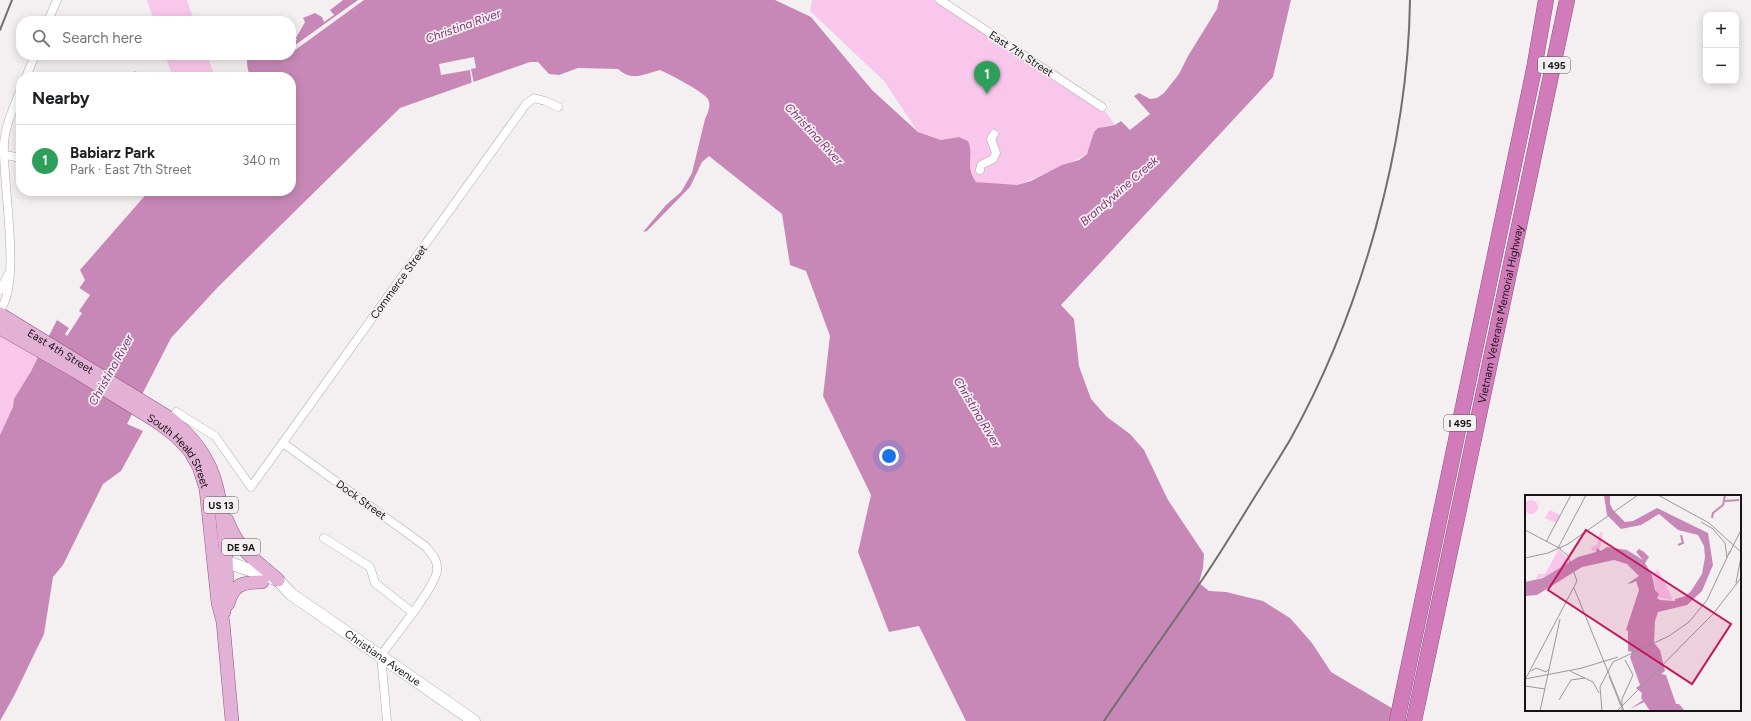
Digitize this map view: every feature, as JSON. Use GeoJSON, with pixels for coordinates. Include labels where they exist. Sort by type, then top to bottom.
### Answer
{"type":"FeatureCollection","features":[{"type":"Feature","properties":{"kind":"highway","name":"Vietnam Veterans Memorial Highway"},"geometry":{"type":"LineString","coordinates":[[1397,721],[1522,125],[1546,0]]}},
{"type":"Feature","properties":{"kind":"highway","name":"Vietnam Veterans Memorial Highway"},"geometry":{"type":"LineString","coordinates":[[1414,721],[1567,0]]}},
{"type":"Feature","properties":{"kind":"main road","name":"East 4th Street"},"geometry":{"type":"LineString","coordinates":[[2,318],[32,346]]}},
{"type":"Feature","properties":{"kind":"main road","name":"East 4th Street"},"geometry":{"type":"LineString","coordinates":[[2,318],[168,417],[179,426],[194,448]]}},
{"type":"Feature","properties":{"kind":"main road","name":"South Heald Street"},"geometry":{"type":"LineString","coordinates":[[32,346],[159,423],[194,448],[213,473],[221,501],[227,566],[223,622]]}},
{"type":"Feature","properties":{"kind":"main road","name":"South Heald Street"},"geometry":{"type":"LineString","coordinates":[[194,448],[206,489],[213,563],[218,602],[223,622],[232,721]]}},
{"type":"Feature","properties":{"kind":"main road","name":"DE 9A"},"geometry":{"type":"LineString","coordinates":[[221,501],[237,541],[250,557],[278,580]]}},
{"type":"Feature","properties":{"kind":"main road","name":"Christiana Avenue"},"geometry":{"type":"LineString","coordinates":[[213,563],[278,580],[291,594],[380,655],[468,719]]}},
{"type":"Feature","properties":{"kind":"main road","name":"Christiana Avenue"},"geometry":{"type":"LineString","coordinates":[[227,566],[281,592],[291,594]]}},
{"type":"Feature","properties":{"kind":"main road"},"geometry":{"type":"LineString","coordinates":[[223,622],[229,599],[234,590],[247,582],[262,582]]}},
{"type":"Feature","properties":{"kind":"street"},"geometry":{"type":"LineString","coordinates":[[50,16],[57,0]]}},
{"type":"Feature","properties":{"kind":"street","name":"East 7th Street"},"geometry":{"type":"LineString","coordinates":[[940,0],[1102,107]]}},
{"type":"Feature","properties":{"kind":"street"},"geometry":{"type":"LineString","coordinates":[[28,72],[33,60]]}},
{"type":"Feature","properties":{"kind":"street","name":"Commerce Street"},"geometry":{"type":"LineString","coordinates":[[176,412],[215,436],[251,487],[526,104],[534,98],[545,100],[558,106]]}},
{"type":"Feature","properties":{"kind":"street"},"geometry":{"type":"LineString","coordinates":[[2,318],[9,286],[11,265],[2,154],[6,131],[16,103]]}},
{"type":"Feature","properties":{"kind":"street"},"geometry":{"type":"LineString","coordinates":[[980,170],[981,164],[993,159],[996,153],[991,139],[994,134]]}},
{"type":"Feature","properties":{"kind":"street"},"geometry":{"type":"LineString","coordinates":[[2,154],[16,157]]}},
{"type":"Feature","properties":{"kind":"street"},"geometry":{"type":"LineString","coordinates":[[0,290],[6,280],[11,265]]}},
{"type":"Feature","properties":{"kind":"street","name":"Dock Street"},"geometry":{"type":"LineString","coordinates":[[283,443],[424,546],[436,559],[438,568],[437,576],[413,613]]}},
{"type":"Feature","properties":{"kind":"street"},"geometry":{"type":"LineString","coordinates":[[324,538],[370,567],[375,583],[413,613],[380,655],[386,721]]}},
{"type":"Feature","properties":{"kind":"shaded area"},"geometry":{"type":"Polygon","coordinates":[[[147,0],[187,0],[192,16],[152,16],[147,0]]]}},
{"type":"Feature","properties":{"kind":"shaded area"},"geometry":{"type":"Polygon","coordinates":[[[812,0],[934,0],[1102,107],[1115,125],[1105,126],[1095,132],[1090,149],[1086,154],[1064,166],[1021,184],[1001,185],[976,182],[972,176],[970,166],[971,152],[968,141],[959,137],[941,140],[918,132],[884,81],[810,11],[812,0]]]}},
{"type":"Feature","properties":{"kind":"shaded area"},"geometry":{"type":"Polygon","coordinates":[[[167,60],[209,60],[213,72],[171,72],[167,60]]]}},
{"type":"Feature","properties":{"kind":"shaded area"},"geometry":{"type":"Polygon","coordinates":[[[0,332],[39,356],[23,384],[0,444],[0,332]]]}},
{"type":"Feature","properties":{"kind":"water"},"geometry":{"type":"Polygon","coordinates":[[[343,0],[775,0],[811,17],[872,90],[918,132],[941,140],[959,137],[968,141],[971,152],[970,166],[972,176],[976,182],[1017,185],[1031,181],[1062,165],[1079,160],[1087,154],[1094,132],[1098,128],[1115,125],[1121,121],[1130,130],[1150,114],[1134,96],[1139,93],[1150,99],[1157,98],[1164,93],[1179,74],[1188,56],[1217,9],[1219,0],[1291,0],[1273,77],[1061,305],[1074,319],[1079,366],[1091,399],[1107,417],[1130,434],[1144,450],[1168,500],[1204,554],[1203,568],[1199,583],[1209,591],[1226,592],[1263,601],[1290,618],[1312,643],[1331,672],[1390,707],[1407,721],[966,721],[919,626],[889,632],[858,552],[871,495],[823,396],[830,336],[806,271],[790,265],[782,214],[709,156],[702,162],[690,187],[647,231],[643,232],[666,205],[681,192],[692,173],[709,108],[707,98],[692,87],[660,70],[633,76],[623,73],[618,69],[578,68],[559,75],[549,74],[538,62],[530,62],[400,108],[218,287],[171,338],[127,424],[143,431],[121,471],[103,484],[63,565],[53,577],[44,634],[14,696],[0,721],[0,435],[13,407],[14,399],[31,371],[57,320],[85,280],[80,270],[145,196],[296,196],[296,72],[249,72],[247,60],[296,60],[296,38],[305,22],[303,18],[315,13],[322,17],[324,22],[334,15],[330,10],[343,0]]]}},
{"type":"Feature","properties":{"kind":"pier"},"geometry":{"type":"Polygon","coordinates":[[[358,0],[364,0],[296,49],[296,44],[358,0]]]}},
{"type":"Feature","properties":{"kind":"pier"},"geometry":{"type":"Polygon","coordinates":[[[474,57],[476,68],[471,69],[474,84],[472,85],[470,70],[441,75],[439,64],[474,57]]]}},
{"type":"Feature","properties":{"kind":"pier"},"geometry":{"type":"Polygon","coordinates":[[[78,287],[90,295],[79,311],[82,313],[67,336],[65,334],[69,328],[57,320],[78,287]]]}},
{"type":"Feature","properties":{"kind":"railway"},"geometry":{"type":"LineString","coordinates":[[0,30],[12,0]]}},
{"type":"Feature","properties":{"kind":"railway"},"geometry":{"type":"LineString","coordinates":[[1104,721],[1207,573],[1281,455],[1315,390],[1338,338],[1359,283],[1376,227],[1390,170],[1400,113],[1407,56],[1410,0]]}},
{"type":"Feature","properties":{"kind":"place","name":"Babiarz Park"},"geometry":{"type":"Point","coordinates":[987,94]}},
{"type":"Feature","properties":{"kind":"water label","name":"Christina River"},"geometry":{"type":"Point","coordinates":[463,26]}},
{"type":"Feature","properties":{"kind":"water label","name":"Christina River"},"geometry":{"type":"Point","coordinates":[814,134]}},
{"type":"Feature","properties":{"kind":"water label","name":"Brandywine Creek"},"geometry":{"type":"Point","coordinates":[1119,191]}},
{"type":"Feature","properties":{"kind":"water label","name":"Christina River"},"geometry":{"type":"Point","coordinates":[111,370]}},
{"type":"Feature","properties":{"kind":"water label","name":"Christina River"},"geometry":{"type":"Point","coordinates":[977,412]}}]}
